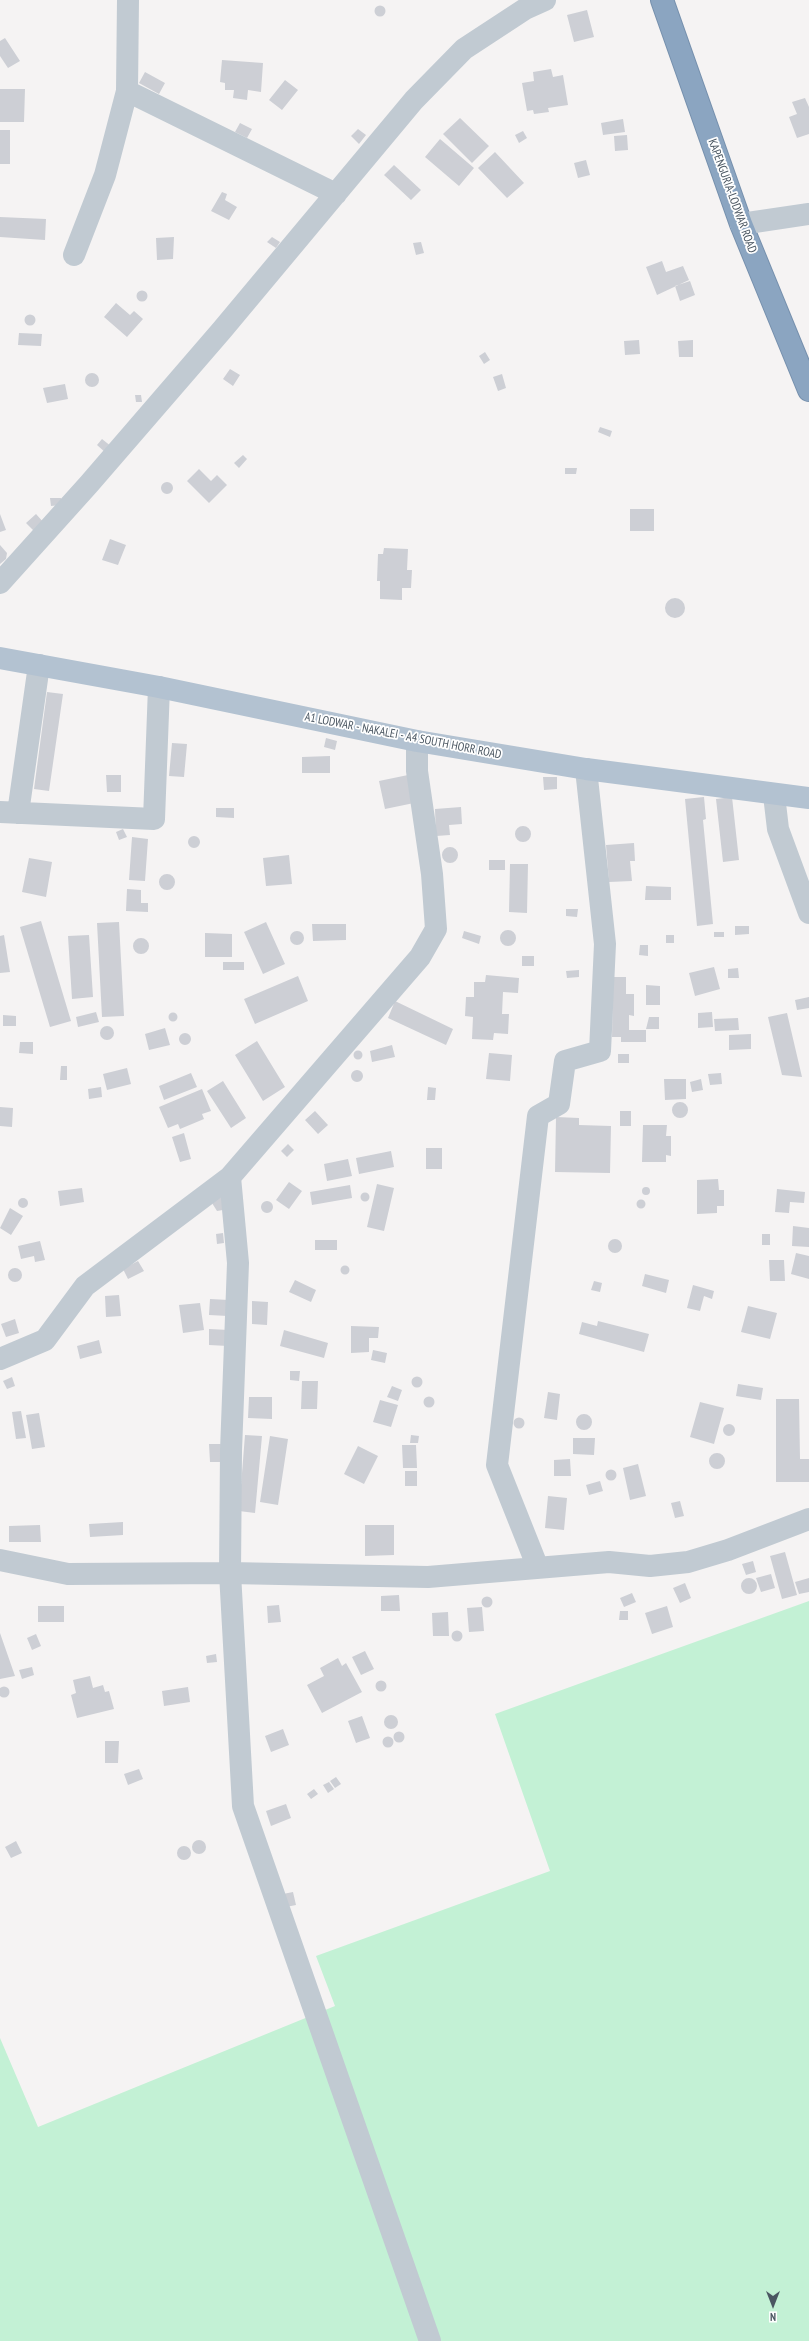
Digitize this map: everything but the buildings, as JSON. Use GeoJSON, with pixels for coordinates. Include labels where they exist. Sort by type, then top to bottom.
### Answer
{"type":"FeatureCollection","features":[{"type":"Feature","properties":{"kind":"highway","name":"KAPENGURIA-LODWAR ROAD"},"geometry":{"type":"LineString","coordinates":[[662,0],[741,224],[809,390]]}},
{"type":"Feature","properties":{"kind":"main road","name":"A1 LODWAR - NAKALEI - A4 SOUTH HORR ROAD"},"geometry":{"type":"LineString","coordinates":[[0,658],[159,687],[417,741],[586,769],[774,795],[809,798]]}},
{"type":"Feature","properties":{"kind":"street"},"geometry":{"type":"LineString","coordinates":[[74,255],[105,175],[127,91],[128,0]]}},
{"type":"Feature","properties":{"kind":"street"},"geometry":{"type":"LineString","coordinates":[[0,583],[94,478],[336,194],[414,100],[464,49],[525,9],[545,0]]}},
{"type":"Feature","properties":{"kind":"street"},"geometry":{"type":"LineString","coordinates":[[127,91],[336,194]]}},
{"type":"Feature","properties":{"kind":"street"},"geometry":{"type":"LineString","coordinates":[[741,224],[809,214]]}},
{"type":"Feature","properties":{"kind":"street"},"geometry":{"type":"LineString","coordinates":[[39,665],[9,812],[154,819],[159,687]]}},
{"type":"Feature","properties":{"kind":"street"},"geometry":{"type":"LineString","coordinates":[[0,1359],[45,1340],[85,1286],[230,1178],[420,956],[436,929],[432,874],[417,770],[417,741]]}},
{"type":"Feature","properties":{"kind":"street"},"geometry":{"type":"LineString","coordinates":[[538,1568],[497,1465],[538,1116],[559,1104],[565,1061],[600,1051],[605,944],[586,769]]}},
{"type":"Feature","properties":{"kind":"street"},"geometry":{"type":"LineString","coordinates":[[774,795],[778,829],[809,913]]}},
{"type":"Feature","properties":{"kind":"street"},"geometry":{"type":"LineString","coordinates":[[230,1178],[238,1263],[231,1451],[230,1573],[243,1806],[430,2341]]}},
{"type":"Feature","properties":{"kind":"street"},"geometry":{"type":"LineString","coordinates":[[0,1560],[68,1574],[230,1573],[428,1577],[609,1562],[650,1566],[688,1562],[728,1550],[809,1519]]}},
{"type":"Feature","properties":{"kind":"green space"},"geometry":{"type":"Polygon","coordinates":[[[809,1601],[809,2341],[0,2341],[0,2038],[38,2127],[335,2006],[316,1956],[550,1871],[495,1714],[809,1601]]]}}]}
